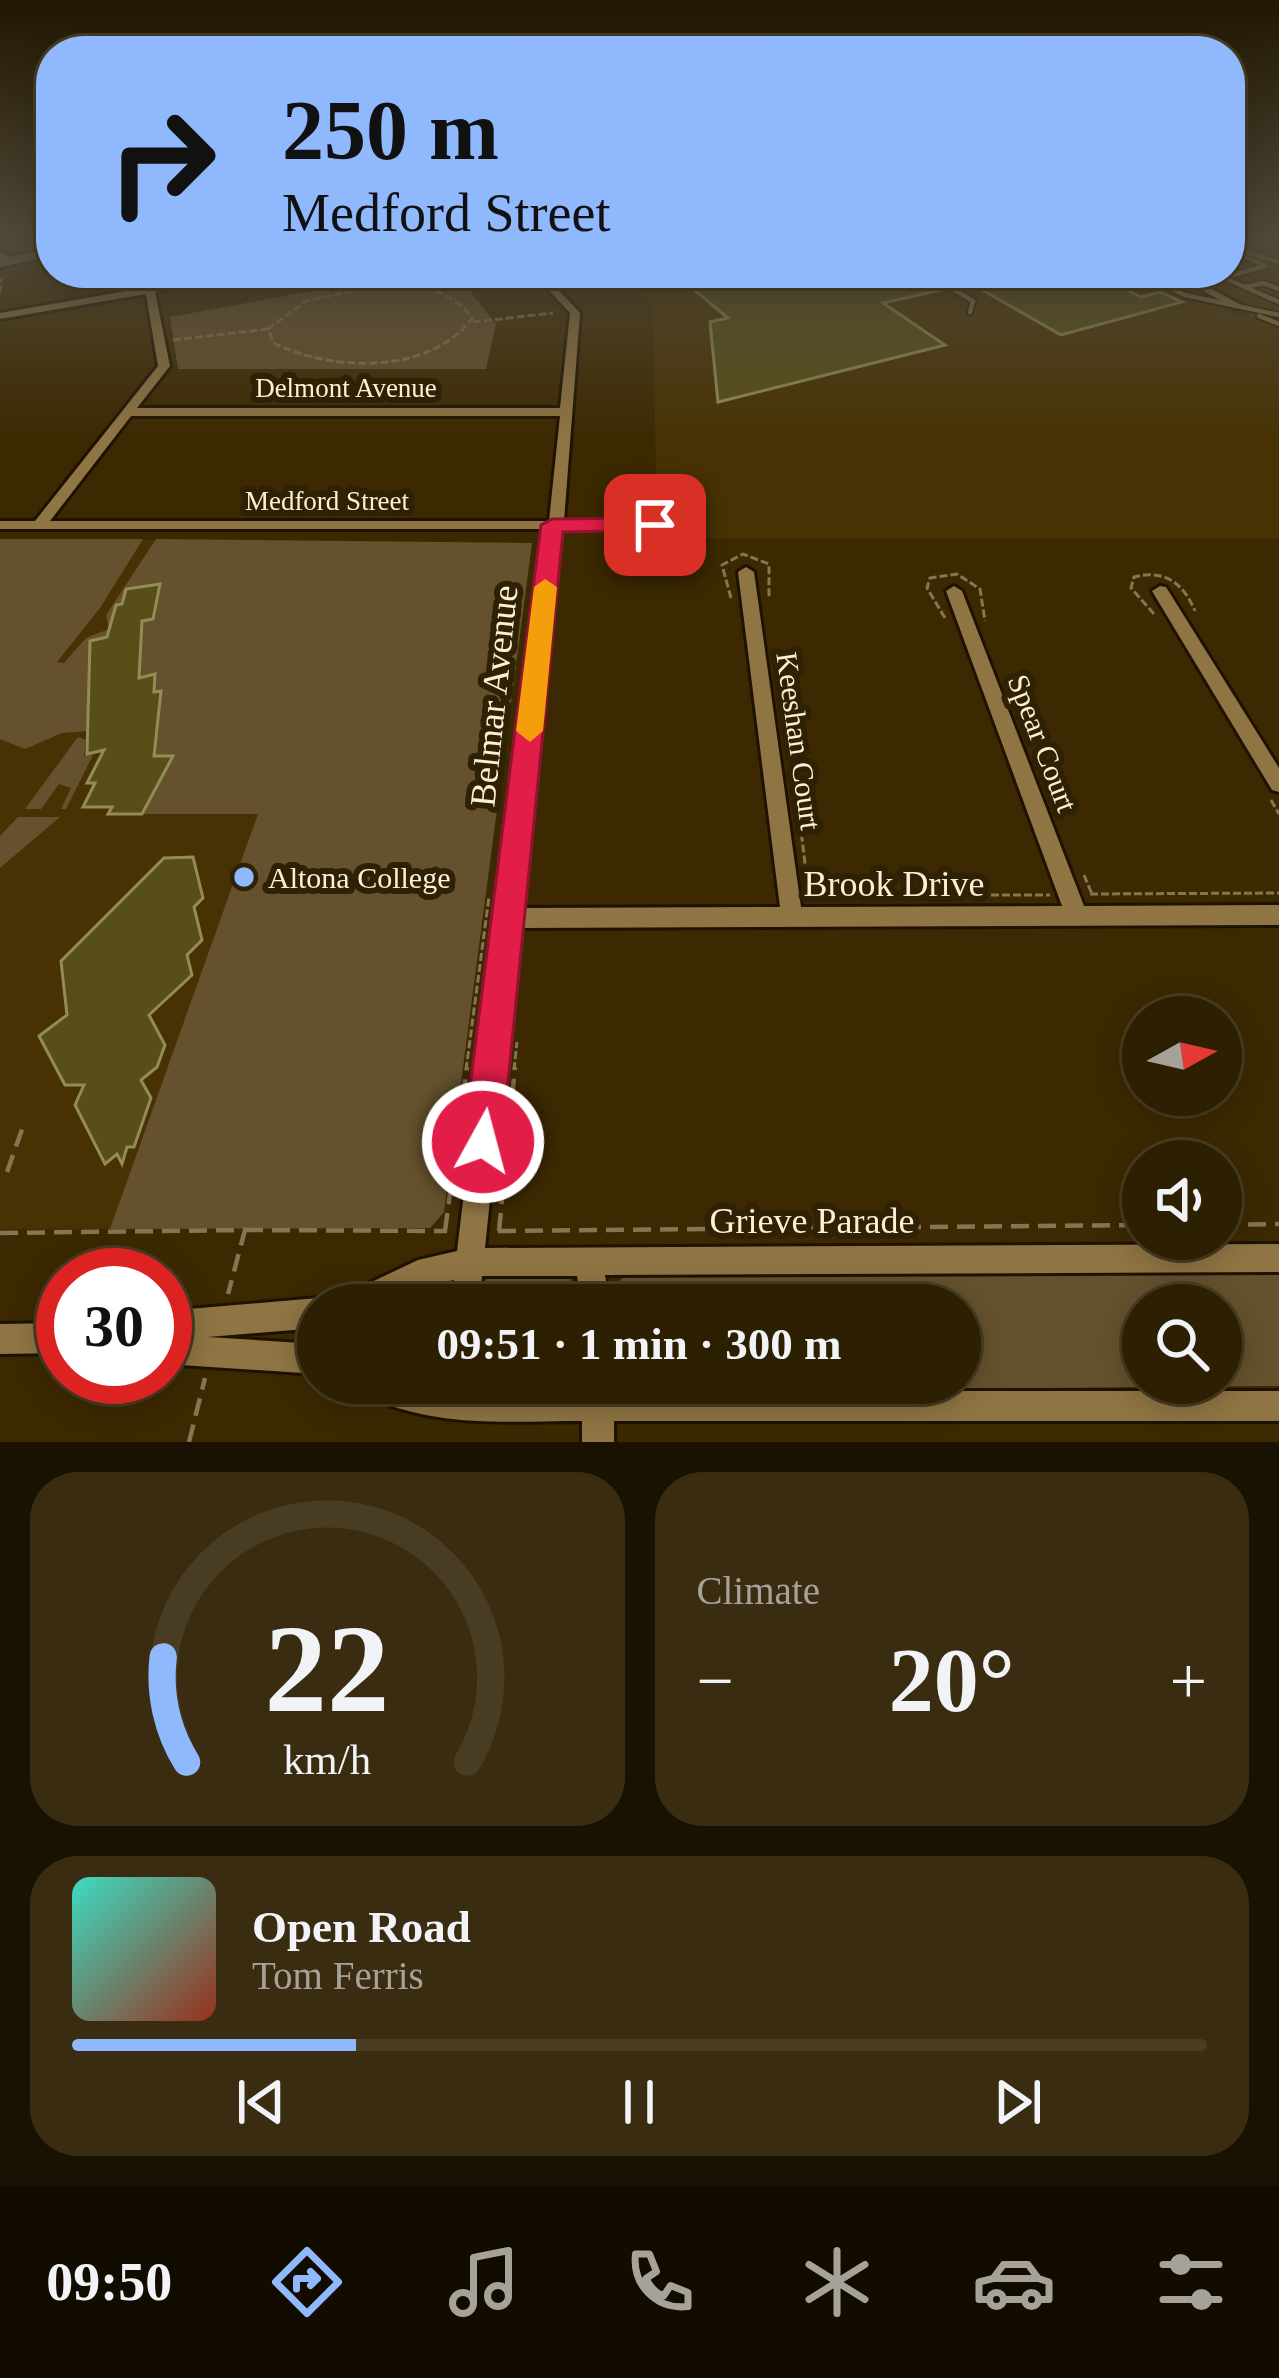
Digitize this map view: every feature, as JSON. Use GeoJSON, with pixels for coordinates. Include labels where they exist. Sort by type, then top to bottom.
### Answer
{"type":"FeatureCollection","features":[{"type":"Feature","properties":{"kind":"street"},"geometry":{"type":"LineString","coordinates":[[0,316],[62,305]]}},
{"type":"Feature","properties":{"kind":"street"},"geometry":{"type":"LineString","coordinates":[[39,525],[164,366],[153,305]]}},
{"type":"Feature","properties":{"kind":"street","name":"Belmar Avenue"},"geometry":{"type":"LineString","coordinates":[[467,1284],[575,314],[567,305]]}},
{"type":"Feature","properties":{"kind":"street","name":"Delmont Avenue"},"geometry":{"type":"LineString","coordinates":[[128,412],[564,412]]}},
{"type":"Feature","properties":{"kind":"street","name":"Medford Street"},"geometry":{"type":"LineString","coordinates":[[0,525],[655,525]]}},
{"type":"Feature","properties":{"kind":"street","name":"Keeshan Court"},"geometry":{"type":"LineString","coordinates":[[746,572],[791,907]]}},
{"type":"Feature","properties":{"kind":"street","name":"Spear Court"},"geometry":{"type":"LineString","coordinates":[[953,591],[1073,905]]}},
{"type":"Feature","properties":{"kind":"street"},"geometry":{"type":"LineString","coordinates":[[1160,591],[1279,784]]}},
{"type":"Feature","properties":{"kind":"street","name":"Brook Drive"},"geometry":{"type":"LineString","coordinates":[[509,918],[791,907],[1073,905],[1279,915]]}},
{"type":"Feature","properties":{"kind":"street","name":"Grieve Parade"},"geometry":{"type":"LineString","coordinates":[[397,1284],[469,1262],[1279,1258]]}},
{"type":"Feature","properties":{"kind":"street"},"geometry":{"type":"LineString","coordinates":[[589,1261],[593,1284]]}},
{"type":"Feature","properties":{"kind":"street"},"geometry":{"type":"LineString","coordinates":[[192,1323],[297,1314]]}},
{"type":"Feature","properties":{"kind":"street"},"geometry":{"type":"LineString","coordinates":[[0,1339],[36,1338]]}},
{"type":"Feature","properties":{"kind":"street"},"geometry":{"type":"LineString","coordinates":[[192,1351],[297,1358]]}},
{"type":"Feature","properties":{"kind":"street"},"geometry":{"type":"LineString","coordinates":[[598,1404],[598,1442]]}},
{"type":"Feature","properties":{"kind":"street"},"geometry":{"type":"LineString","coordinates":[[810,1404],[906,1409],[1279,1406]]}},
{"type":"Feature","properties":{"kind":"lane"},"geometry":{"type":"LineString","coordinates":[[970,312],[972,305]]}},
{"type":"Feature","properties":{"kind":"lane"},"geometry":{"type":"LineString","coordinates":[[1235,305],[1279,315]]}},
{"type":"Feature","properties":{"kind":"lane"},"geometry":{"type":"LineString","coordinates":[[1238,306],[1279,324]]}},
{"type":"Feature","properties":{"kind":"path"},"geometry":{"type":"LineString","coordinates":[[172,340],[268,329],[298,305]]}},
{"type":"Feature","properties":{"kind":"path"},"geometry":{"type":"LineString","coordinates":[[464,305],[472,322]]}},
{"type":"Feature","properties":{"kind":"path"},"geometry":{"type":"LineString","coordinates":[[268,329],[274,344],[302,357],[368,362],[435,349],[461,335],[472,322],[563,312]]}},
{"type":"Feature","properties":{"kind":"path"},"geometry":{"type":"LineString","coordinates":[[188,339],[193,333]]}},
{"type":"Feature","properties":{"kind":"path"},"geometry":{"type":"LineString","coordinates":[[733,603],[722,565],[736,555],[751,554],[764,559],[772,571],[768,608]]}},
{"type":"Feature","properties":{"kind":"path"},"geometry":{"type":"LineString","coordinates":[[791,907],[812,896],[796,790]]}},
{"type":"Feature","properties":{"kind":"path"},"geometry":{"type":"LineString","coordinates":[[953,895],[1073,905],[1279,893]]}},
{"type":"Feature","properties":{"kind":"path"},"geometry":{"type":"LineString","coordinates":[[7,1172],[25,1121]]}},
{"type":"Feature","properties":{"kind":"path"},"geometry":{"type":"LineString","coordinates":[[1242,1225],[1279,1224]]}},
{"type":"Feature","properties":{"kind":"path"},"geometry":{"type":"LineString","coordinates":[[0,1233],[1122,1225]]}},
{"type":"Feature","properties":{"kind":"path"},"geometry":{"type":"LineString","coordinates":[[221,1319],[244,1230]]}},
{"type":"Feature","properties":{"kind":"path"},"geometry":{"type":"LineString","coordinates":[[189,1442],[212,1354]]}},
{"type":"Feature","properties":{"kind":"shaded area"},"geometry":{"type":"Polygon","coordinates":[[[234,305],[481,305],[496,324],[486,369],[178,369],[170,317],[234,305]]]}},
{"type":"Feature","properties":{"kind":"shaded area"},"geometry":{"type":"Polygon","coordinates":[[[652,305],[1214,305],[1243,317],[1260,310],[1250,305],[1279,305],[1279,539],[657,538],[652,305]]]}},
{"type":"Feature","properties":{"kind":"shaded area","name":"Altona College"},"geometry":{"type":"Polygon","coordinates":[[[0,539],[532,543],[444,1212],[430,1228],[0,1229],[0,539]]]}},
{"type":"Feature","properties":{"kind":"shaded area","name":"Altona College"},"geometry":{"type":"Polygon","coordinates":[[[0,539],[143,539],[100,608],[57,662],[64,663],[86,638],[109,629],[106,615],[156,539],[532,543],[444,1212],[430,1228],[110,1229],[258,814],[142,814],[172,757],[154,756],[161,692],[155,692],[154,675],[139,678],[141,634],[90,642],[87,731],[62,733],[25,749],[0,739],[0,539]]]}},
{"type":"Feature","properties":{"kind":"shaded area"},"geometry":{"type":"Polygon","coordinates":[[[78,737],[86,740],[84,756],[93,755],[66,809],[61,809],[71,788],[59,784],[41,809],[25,809],[78,737]]]}},
{"type":"Feature","properties":{"kind":"shaded area"},"geometry":{"type":"Polygon","coordinates":[[[18,817],[60,817],[0,868],[0,836],[18,817]]]}},
{"type":"Feature","properties":{"kind":"shaded area"},"geometry":{"type":"Polygon","coordinates":[[[1279,1272],[1279,1386],[1242,1386],[1242,1284],[1122,1284],[1122,1387],[981,1389],[981,1284],[615,1284],[625,1276],[1279,1272]]]}},
{"type":"Feature","properties":{"kind":"shaded area"},"geometry":{"type":"Polygon","coordinates":[[[569,1276],[572,1284],[482,1284],[490,1277],[569,1276]]]}},
{"type":"Feature","properties":{"kind":"building"},"geometry":{"type":"Polygon","coordinates":[[[713,305],[886,305],[945,345],[718,402],[710,322],[728,318],[713,305]]]}},
{"type":"Feature","properties":{"kind":"building"},"geometry":{"type":"Polygon","coordinates":[[[1009,305],[1170,305],[1061,335],[1009,305]]]}},
{"type":"Feature","properties":{"kind":"building"},"geometry":{"type":"Polygon","coordinates":[[[160,584],[153,619],[142,621],[139,678],[155,674],[154,692],[161,691],[154,756],[173,756],[142,814],[108,814],[112,807],[83,807],[95,783],[87,783],[104,750],[87,754],[90,641],[107,637],[126,589],[160,584]]]}},
{"type":"Feature","properties":{"kind":"building"},"geometry":{"type":"Polygon","coordinates":[[[193,857],[203,898],[194,907],[202,940],[187,955],[192,975],[149,1015],[165,1045],[157,1067],[141,1080],[151,1098],[134,1147],[127,1147],[122,1164],[117,1154],[105,1164],[75,1105],[84,1085],[65,1085],[39,1036],[67,1015],[61,961],[164,858],[193,857]]]}},
{"type":"Feature","properties":{"kind":"slow traffic"},"geometry":{"type":"LineString","coordinates":[[530,731],[545,587]]}},
{"type":"Feature","properties":{"kind":"place","name":"Altona College"},"geometry":{"type":"Point","coordinates":[244,877]}},
{"type":"Feature","properties":{"kind":"route"},"geometry":{"type":"LineString","coordinates":[[483,1142],[552,525],[655,525]]}}]}
